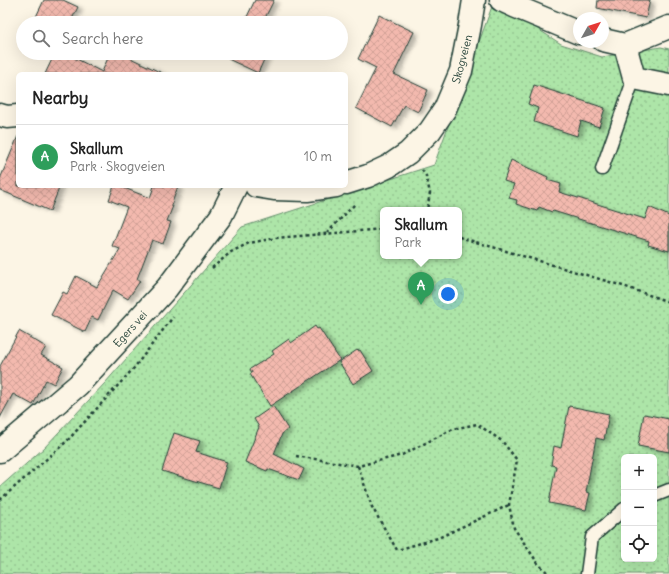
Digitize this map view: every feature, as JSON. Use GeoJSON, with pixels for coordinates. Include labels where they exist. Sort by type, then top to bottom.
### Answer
{"type":"FeatureCollection","features":[{"type":"Feature","properties":{"kind":"street","name":"Skogveien"},"geometry":{"type":"LineString","coordinates":[[348,182],[368,176],[389,166],[408,153],[430,131],[445,109],[461,71],[474,0]]}},
{"type":"Feature","properties":{"kind":"street"},"geometry":{"type":"LineString","coordinates":[[501,0],[573,31]]}},
{"type":"Feature","properties":{"kind":"street"},"geometry":{"type":"LineString","coordinates":[[609,41],[625,45],[669,27]]}},
{"type":"Feature","properties":{"kind":"street"},"geometry":{"type":"LineString","coordinates":[[625,45],[634,78],[669,85]]}},
{"type":"Feature","properties":{"kind":"street"},"geometry":{"type":"LineString","coordinates":[[0,115],[7,117],[16,116]]}},
{"type":"Feature","properties":{"kind":"street","name":"Egers vei"},"geometry":{"type":"LineString","coordinates":[[0,451],[78,385],[167,288],[221,216],[235,188]]}},
{"type":"Feature","properties":{"kind":"street"},"geometry":{"type":"LineString","coordinates":[[268,188],[307,190],[322,188]]}},
{"type":"Feature","properties":{"kind":"lane"},"geometry":{"type":"LineString","coordinates":[[602,169],[634,78]]}},
{"type":"Feature","properties":{"kind":"lane"},"geometry":{"type":"LineString","coordinates":[[657,495],[669,490]]}},
{"type":"Feature","properties":{"kind":"lane"},"geometry":{"type":"LineString","coordinates":[[587,574],[592,536],[621,512]]}},
{"type":"Feature","properties":{"kind":"path"},"geometry":{"type":"LineString","coordinates":[[408,153],[426,176],[430,193],[428,207]]}},
{"type":"Feature","properties":{"kind":"path"},"geometry":{"type":"LineString","coordinates":[[209,270],[232,252],[249,244],[276,238],[380,230]]}},
{"type":"Feature","properties":{"kind":"path"},"geometry":{"type":"LineString","coordinates":[[462,238],[623,286],[669,302]]}},
{"type":"Feature","properties":{"kind":"path"},"geometry":{"type":"LineString","coordinates":[[0,500],[67,441],[134,368],[176,313]]}},
{"type":"Feature","properties":{"kind":"path"},"geometry":{"type":"LineString","coordinates":[[296,456],[358,466],[402,455],[454,429],[477,424],[502,441],[517,460],[509,505],[514,528],[539,565],[549,574]]}},
{"type":"Feature","properties":{"kind":"path"},"geometry":{"type":"LineString","coordinates":[[358,466],[372,508],[397,550],[438,538],[509,505]]}},
{"type":"Feature","properties":{"kind":"green space"},"geometry":{"type":"Polygon","coordinates":[[[494,1],[561,44],[602,57],[661,47],[669,49],[669,574],[0,574],[0,487],[44,448],[105,383],[242,227],[434,165],[494,1]]]}},
{"type":"Feature","properties":{"kind":"building"},"geometry":{"type":"Polygon","coordinates":[[[44,0],[63,0],[78,7],[74,16],[36,16],[44,0]]]}},
{"type":"Feature","properties":{"kind":"building"},"geometry":{"type":"Polygon","coordinates":[[[255,0],[274,0],[266,16],[247,16],[255,0]]]}},
{"type":"Feature","properties":{"kind":"building"},"geometry":{"type":"Polygon","coordinates":[[[598,0],[650,0],[646,18],[597,8],[598,0]]]}},
{"type":"Feature","properties":{"kind":"building"},"geometry":{"type":"Polygon","coordinates":[[[379,15],[414,32],[394,74],[428,90],[418,112],[404,105],[392,127],[356,108],[376,68],[358,59],[379,15]]]}},
{"type":"Feature","properties":{"kind":"building"},"geometry":{"type":"Polygon","coordinates":[[[52,60],[79,60],[102,72],[46,72],[52,60]]]}},
{"type":"Feature","properties":{"kind":"building"},"geometry":{"type":"Polygon","coordinates":[[[107,60],[135,60],[160,72],[102,72],[107,60]]]}},
{"type":"Feature","properties":{"kind":"building"},"geometry":{"type":"Polygon","coordinates":[[[230,60],[264,60],[258,72],[230,60]]]}},
{"type":"Feature","properties":{"kind":"building"},"geometry":{"type":"Polygon","coordinates":[[[534,85],[605,108],[599,127],[581,121],[577,136],[534,122],[538,108],[528,104],[534,85]]]}},
{"type":"Feature","properties":{"kind":"building"},"geometry":{"type":"Polygon","coordinates":[[[16,141],[16,188],[59,188],[50,211],[0,190],[0,179],[16,141]]]}},
{"type":"Feature","properties":{"kind":"building"},"geometry":{"type":"Polygon","coordinates":[[[511,160],[548,177],[547,180],[561,184],[559,192],[645,219],[649,207],[669,216],[669,251],[648,245],[649,241],[553,211],[552,212],[539,207],[537,211],[516,204],[517,200],[509,198],[514,184],[504,181],[511,160]]]}},
{"type":"Feature","properties":{"kind":"building"},"geometry":{"type":"Polygon","coordinates":[[[113,188],[124,188],[150,198],[153,188],[177,188],[171,206],[173,206],[167,221],[171,222],[163,244],[152,240],[137,279],[140,281],[128,299],[113,290],[98,320],[92,317],[85,332],[51,315],[63,292],[67,294],[76,276],[97,287],[120,249],[112,246],[127,207],[109,200],[113,188]]]}},
{"type":"Feature","properties":{"kind":"building"},"geometry":{"type":"Polygon","coordinates":[[[315,326],[317,329],[319,328],[340,360],[270,406],[250,374],[252,373],[250,369],[274,354],[272,351],[289,339],[291,343],[315,326]]]}},
{"type":"Feature","properties":{"kind":"building"},"geometry":{"type":"Polygon","coordinates":[[[19,331],[46,347],[41,355],[63,367],[54,384],[46,380],[33,405],[13,394],[0,418],[0,366],[19,331]]]}},
{"type":"Feature","properties":{"kind":"building"},"geometry":{"type":"Polygon","coordinates":[[[357,350],[360,350],[373,371],[353,384],[339,362],[357,350]]]}},
{"type":"Feature","properties":{"kind":"building"},"geometry":{"type":"Polygon","coordinates":[[[273,406],[288,429],[282,434],[274,454],[304,469],[299,480],[268,469],[267,471],[245,462],[259,427],[254,419],[273,406]]]}},
{"type":"Feature","properties":{"kind":"building"},"geometry":{"type":"Polygon","coordinates":[[[569,406],[609,414],[604,440],[596,438],[586,492],[590,493],[586,510],[549,503],[556,466],[551,465],[554,446],[561,448],[569,406]]]}},
{"type":"Feature","properties":{"kind":"building"},"geometry":{"type":"Polygon","coordinates":[[[644,414],[669,419],[669,452],[638,446],[644,414]]]}},
{"type":"Feature","properties":{"kind":"building"},"geometry":{"type":"Polygon","coordinates":[[[174,433],[200,441],[196,452],[227,462],[219,488],[162,471],[174,433]]]}},
{"type":"Feature","properties":{"kind":"place","name":"Skallum"},"geometry":{"type":"Point","coordinates":[421,305]}}]}
